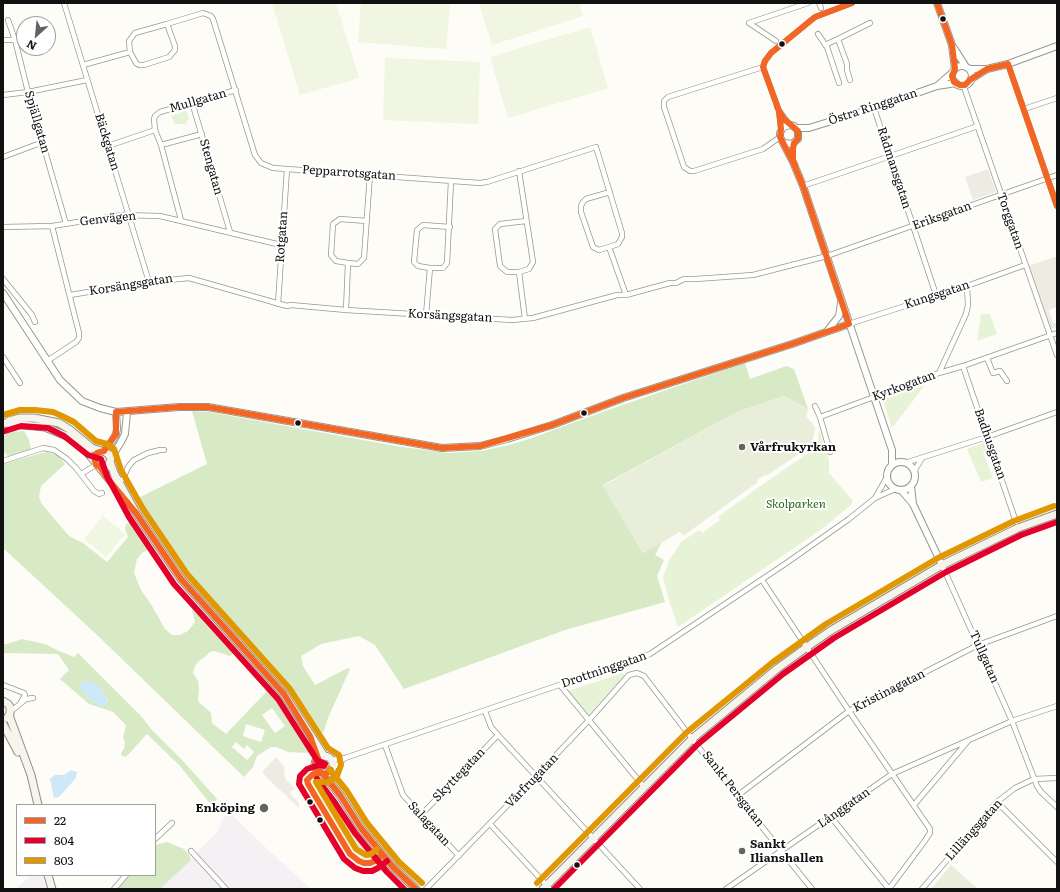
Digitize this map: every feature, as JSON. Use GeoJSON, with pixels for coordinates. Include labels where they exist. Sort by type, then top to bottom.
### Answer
{"type":"FeatureCollection","features":[{"type":"Feature","properties":{"kind":"main road"},"geometry":{"type":"LineString","coordinates":[[4,422],[20,418],[50,420],[69,429],[92,448],[108,454],[114,473],[136,513]]}},
{"type":"Feature","properties":{"kind":"main road"},"geometry":{"type":"LineString","coordinates":[[4,422],[45,427],[58,431],[79,444],[136,513],[181,579],[284,694],[321,757]]}},
{"type":"Feature","properties":{"kind":"main road"},"geometry":{"type":"LineString","coordinates":[[102,451],[97,453],[94,457],[97,464],[104,468],[108,466],[110,460]]}},
{"type":"Feature","properties":{"kind":"main road"},"geometry":{"type":"LineString","coordinates":[[546,888],[593,838],[693,738],[778,668],[830,631],[942,565],[1018,528],[1057,514]]}},
{"type":"Feature","properties":{"kind":"main road"},"geometry":{"type":"LineString","coordinates":[[5,702],[10,707],[7,716],[31,775],[37,804]]}},
{"type":"Feature","properties":{"kind":"main road"},"geometry":{"type":"LineString","coordinates":[[3,724],[22,760],[37,804]]}},
{"type":"Feature","properties":{"kind":"main road"},"geometry":{"type":"LineString","coordinates":[[340,795],[332,769],[332,760],[327,756],[321,757],[315,762],[316,769],[323,774],[340,795],[361,828],[386,859],[416,889]]}},
{"type":"Feature","properties":{"kind":"main road"},"geometry":{"type":"LineString","coordinates":[[323,774],[332,769]]}},
{"type":"Feature","properties":{"kind":"main road"},"geometry":{"type":"LineString","coordinates":[[48,876],[52,889]]}},
{"type":"Feature","properties":{"kind":"street","name":"Bäckgatan"},"geometry":{"type":"LineString","coordinates":[[64,3],[150,282]]}},
{"type":"Feature","properties":{"kind":"street"},"geometry":{"type":"LineString","coordinates":[[776,41],[749,23],[808,3]]}},
{"type":"Feature","properties":{"kind":"street"},"geometry":{"type":"LineString","coordinates":[[852,3],[815,17],[771,53],[764,61],[763,67],[779,111],[781,129],[780,137],[803,186],[827,256],[892,450],[892,464],[922,458],[1057,412]]}},
{"type":"Feature","properties":{"kind":"street"},"geometry":{"type":"LineString","coordinates":[[937,3],[952,45],[968,68],[971,79]]}},
{"type":"Feature","properties":{"kind":"street","name":"Pepparrotsgatan"},"geometry":{"type":"LineString","coordinates":[[168,24],[203,13],[211,16],[236,90],[255,154],[261,163],[266,166],[287,169],[451,181],[487,182],[596,147],[610,192]]}},
{"type":"Feature","properties":{"kind":"street","name":"Spjällgatan"},"geometry":{"type":"LineString","coordinates":[[8,20],[15,40],[28,92],[66,224]]}},
{"type":"Feature","properties":{"kind":"street"},"geometry":{"type":"LineString","coordinates":[[825,45],[870,23]]}},
{"type":"Feature","properties":{"kind":"street"},"geometry":{"type":"LineString","coordinates":[[168,24],[175,46],[175,50],[169,58],[139,65],[136,63],[130,52],[129,41],[135,33],[168,24]]}},
{"type":"Feature","properties":{"kind":"street"},"geometry":{"type":"LineString","coordinates":[[818,34],[825,45],[839,83]]}},
{"type":"Feature","properties":{"kind":"street"},"geometry":{"type":"LineString","coordinates":[[838,39],[847,64],[850,80]]}},
{"type":"Feature","properties":{"kind":"street"},"geometry":{"type":"LineString","coordinates":[[3,40],[15,40]]}},
{"type":"Feature","properties":{"kind":"street"},"geometry":{"type":"LineString","coordinates":[[952,45],[954,71],[953,79],[956,83],[965,85],[971,79],[987,69]]}},
{"type":"Feature","properties":{"kind":"street"},"geometry":{"type":"LineString","coordinates":[[954,71],[960,66],[987,69],[1008,64],[1057,46]]}},
{"type":"Feature","properties":{"kind":"street"},"geometry":{"type":"LineString","coordinates":[[83,65],[130,52]]}},
{"type":"Feature","properties":{"kind":"street"},"geometry":{"type":"LineString","coordinates":[[1008,64],[1057,206]]}},
{"type":"Feature","properties":{"kind":"street"},"geometry":{"type":"LineString","coordinates":[[763,67],[668,97],[664,101],[664,107],[684,167],[690,171],[762,150],[780,137]]}},
{"type":"Feature","properties":{"kind":"street","name":"Östra Ringgatan"},"geometry":{"type":"LineString","coordinates":[[937,86],[954,71]]}},
{"type":"Feature","properties":{"kind":"street"},"geometry":{"type":"LineString","coordinates":[[3,95],[28,92],[87,80]]}},
{"type":"Feature","properties":{"kind":"street","name":"Östra Ringgatan"},"geometry":{"type":"LineString","coordinates":[[793,127],[809,128],[874,108],[937,86],[956,83]]}},
{"type":"Feature","properties":{"kind":"street","name":"Torggatan"},"geometry":{"type":"LineString","coordinates":[[965,85],[965,90],[1057,355]]}},
{"type":"Feature","properties":{"kind":"street","name":"Mullgatan"},"geometry":{"type":"LineString","coordinates":[[155,130],[154,119],[157,113],[236,90]]}},
{"type":"Feature","properties":{"kind":"street"},"geometry":{"type":"LineString","coordinates":[[1024,109],[1057,98]]}},
{"type":"Feature","properties":{"kind":"street","name":"Stengatan"},"geometry":{"type":"LineString","coordinates":[[192,102],[230,232]]}},
{"type":"Feature","properties":{"kind":"street","name":"Rådmansgatan"},"geometry":{"type":"LineString","coordinates":[[874,108],[936,296]]}},
{"type":"Feature","properties":{"kind":"street"},"geometry":{"type":"LineString","coordinates":[[779,111],[798,131],[793,149],[793,162]]}},
{"type":"Feature","properties":{"kind":"street"},"geometry":{"type":"LineString","coordinates":[[781,129],[786,126],[793,127]]}},
{"type":"Feature","properties":{"kind":"street"},"geometry":{"type":"LineString","coordinates":[[803,186],[978,126]]}},
{"type":"Feature","properties":{"kind":"street","name":"Östra Ringgatan"},"geometry":{"type":"LineString","coordinates":[[796,141],[809,128]]}},
{"type":"Feature","properties":{"kind":"street"},"geometry":{"type":"LineString","coordinates":[[108,146],[155,130],[161,145],[181,220]]}},
{"type":"Feature","properties":{"kind":"street"},"geometry":{"type":"LineString","coordinates":[[161,145],[202,134]]}},
{"type":"Feature","properties":{"kind":"street"},"geometry":{"type":"LineString","coordinates":[[784,143],[788,145],[796,141]]}},
{"type":"Feature","properties":{"kind":"street"},"geometry":{"type":"LineString","coordinates":[[3,158],[43,142]]}},
{"type":"Feature","properties":{"kind":"street","name":"Rotgatan"},"geometry":{"type":"LineString","coordinates":[[278,304],[287,169]]}},
{"type":"Feature","properties":{"kind":"street"},"geometry":{"type":"LineString","coordinates":[[520,171],[533,262],[529,270],[507,272],[500,266],[495,229],[500,224],[526,221]]}},
{"type":"Feature","properties":{"kind":"street"},"geometry":{"type":"LineString","coordinates":[[367,220],[340,219],[333,224],[331,255],[336,261],[358,264],[364,258],[367,220],[370,174]]}},
{"type":"Feature","properties":{"kind":"street","name":"Eriksgatan"},"geometry":{"type":"LineString","coordinates":[[827,256],[913,227],[1057,175]]}},
{"type":"Feature","properties":{"kind":"street"},"geometry":{"type":"LineString","coordinates":[[450,228],[423,225],[417,230],[414,262],[418,266],[443,268],[448,263],[450,228],[451,181]]}},
{"type":"Feature","properties":{"kind":"street"},"geometry":{"type":"LineString","coordinates":[[610,192],[622,237],[618,244],[600,250],[593,247],[581,212],[581,206],[586,200],[610,192]]}},
{"type":"Feature","properties":{"kind":"street","name":"Genvägen"},"geometry":{"type":"LineString","coordinates":[[3,227],[52,226],[129,215],[160,216],[281,245]]}},
{"type":"Feature","properties":{"kind":"street"},"geometry":{"type":"LineString","coordinates":[[47,361],[71,346],[79,338],[78,328],[52,226]]}},
{"type":"Feature","properties":{"kind":"street"},"geometry":{"type":"LineString","coordinates":[[609,247],[626,294]]}},
{"type":"Feature","properties":{"kind":"street","name":"Korsängsgatan"},"geometry":{"type":"LineString","coordinates":[[70,295],[150,282],[189,278],[287,306],[291,305],[346,310],[512,320],[533,318],[618,295],[670,283],[676,283],[688,278],[695,279],[753,275],[827,256]]}},
{"type":"Feature","properties":{"kind":"street"},"geometry":{"type":"LineString","coordinates":[[346,310],[348,263]]}},
{"type":"Feature","properties":{"kind":"street","name":"Kungsgatan"},"geometry":{"type":"LineString","coordinates":[[849,324],[967,286],[1025,265]]}},
{"type":"Feature","properties":{"kind":"street"},"geometry":{"type":"LineString","coordinates":[[426,315],[430,268]]}},
{"type":"Feature","properties":{"kind":"street"},"geometry":{"type":"LineString","coordinates":[[519,272],[524,319]]}},
{"type":"Feature","properties":{"kind":"street"},"geometry":{"type":"LineString","coordinates":[[3,279],[32,315],[35,322]]}},
{"type":"Feature","properties":{"kind":"street"},"geometry":{"type":"LineString","coordinates":[[939,373],[966,314],[968,305],[967,286]]}},
{"type":"Feature","properties":{"kind":"street"},"geometry":{"type":"LineString","coordinates":[[3,294],[60,380],[82,401],[100,408],[116,412],[127,412],[179,407],[208,407],[435,447],[461,448],[480,446],[552,425],[623,398],[849,324]]}},
{"type":"Feature","properties":{"kind":"street"},"geometry":{"type":"LineString","coordinates":[[825,332],[840,316],[841,300]]}},
{"type":"Feature","properties":{"kind":"street","name":"Kyrkogatan"},"geometry":{"type":"LineString","coordinates":[[820,417],[939,373],[987,358],[1057,333]]}},
{"type":"Feature","properties":{"kind":"street"},"geometry":{"type":"LineString","coordinates":[[3,357],[20,384]]}},
{"type":"Feature","properties":{"kind":"street"},"geometry":{"type":"LineString","coordinates":[[987,358],[993,373],[1000,371],[1007,381]]}},
{"type":"Feature","properties":{"kind":"street","name":"Badhusgatan"},"geometry":{"type":"LineString","coordinates":[[963,366],[1016,522]]}},
{"type":"Feature","properties":{"kind":"street"},"geometry":{"type":"LineString","coordinates":[[815,406],[820,417],[830,452]]}},
{"type":"Feature","properties":{"kind":"street"},"geometry":{"type":"LineString","coordinates":[[102,451],[112,441],[116,434],[116,412]]}},
{"type":"Feature","properties":{"kind":"street"},"geometry":{"type":"LineString","coordinates":[[110,460],[126,434],[127,412]]}},
{"type":"Feature","properties":{"kind":"street"},"geometry":{"type":"LineString","coordinates":[[3,461],[43,448],[49,448],[59,452],[67,459],[94,491],[99,494],[102,493]]}},
{"type":"Feature","properties":{"kind":"street"},"geometry":{"type":"LineString","coordinates":[[119,482],[123,479],[128,467],[134,460],[148,453],[164,450]]}},
{"type":"Feature","properties":{"kind":"street"},"geometry":{"type":"LineString","coordinates":[[892,450],[915,470]]}},
{"type":"Feature","properties":{"kind":"street"},"geometry":{"type":"LineString","coordinates":[[911,486],[915,480],[915,470],[922,458]]}},
{"type":"Feature","properties":{"kind":"street"},"geometry":{"type":"LineString","coordinates":[[81,474],[97,464]]}},
{"type":"Feature","properties":{"kind":"street","name":"Drottninggatan"},"geometry":{"type":"LineString","coordinates":[[875,498],[887,477],[888,468],[892,464]]}},
{"type":"Feature","properties":{"kind":"street"},"geometry":{"type":"LineString","coordinates":[[887,477],[891,486],[898,489]]}},
{"type":"Feature","properties":{"kind":"street","name":"Drottninggatan"},"geometry":{"type":"LineString","coordinates":[[332,760],[346,758],[385,745],[650,654],[762,580],[849,519],[875,498],[898,489],[907,489],[911,486]]}},
{"type":"Feature","properties":{"kind":"street","name":"Tullgatan"},"geometry":{"type":"LineString","coordinates":[[911,486],[913,504],[1012,721],[1034,779],[1041,792],[1057,807]]}},
{"type":"Feature","properties":{"kind":"street","name":"Tullgatan"},"geometry":{"type":"LineString","coordinates":[[898,489],[913,504]]}},
{"type":"Feature","properties":{"kind":"street"},"geometry":{"type":"LineString","coordinates":[[762,580],[931,830],[924,842],[889,889],[831,817]]}},
{"type":"Feature","properties":{"kind":"street","name":"Kristinagatan"},"geometry":{"type":"LineString","coordinates":[[737,796],[849,710],[978,645],[1057,616]]}},
{"type":"Feature","properties":{"kind":"street","name":"Sankt Persgatan"},"geometry":{"type":"LineString","coordinates":[[637,673],[644,676],[737,796],[812,889]]}},
{"type":"Feature","properties":{"kind":"street","name":"Vårfrugatan"},"geometry":{"type":"LineString","coordinates":[[426,889],[536,776],[629,675],[637,673]]}},
{"type":"Feature","properties":{"kind":"street"},"geometry":{"type":"LineString","coordinates":[[3,684],[24,693],[25,695],[21,702]]}},
{"type":"Feature","properties":{"kind":"street"},"geometry":{"type":"LineString","coordinates":[[560,686],[644,787]]}},
{"type":"Feature","properties":{"kind":"street"},"geometry":{"type":"LineString","coordinates":[[7,716],[26,698],[33,698]]}},
{"type":"Feature","properties":{"kind":"street"},"geometry":{"type":"LineString","coordinates":[[5,702],[21,702]]}},
{"type":"Feature","properties":{"kind":"street","name":"Långgatan"},"geometry":{"type":"LineString","coordinates":[[729,888],[781,850],[892,774],[1012,721],[1057,706]]}},
{"type":"Feature","properties":{"kind":"street"},"geometry":{"type":"LineString","coordinates":[[485,711],[491,726],[498,735],[640,889]]}},
{"type":"Feature","properties":{"kind":"street","name":"Skyttegatan"},"geometry":{"type":"LineString","coordinates":[[420,816],[498,735]]}},
{"type":"Feature","properties":{"kind":"street","name":"Långgatan"},"geometry":{"type":"LineString","coordinates":[[914,805],[969,740]]}},
{"type":"Feature","properties":{"kind":"street","name":"Salagatan"},"geometry":{"type":"LineString","coordinates":[[385,745],[402,796],[459,856]]}},
{"type":"Feature","properties":{"kind":"street","name":"Drottninggatan"},"geometry":{"type":"LineString","coordinates":[[332,769],[346,758]]}},
{"type":"Feature","properties":{"kind":"street","name":"Lillängsgatan"},"geometry":{"type":"LineString","coordinates":[[922,889],[997,802],[1015,788],[1034,779],[1057,778]]}},
{"type":"Feature","properties":{"kind":"street"},"geometry":{"type":"LineString","coordinates":[[997,802],[1057,862]]}},
{"type":"Feature","properties":{"kind":"street"},"geometry":{"type":"LineString","coordinates":[[156,838],[172,823]]}},
{"type":"Feature","properties":{"kind":"street"},"geometry":{"type":"LineString","coordinates":[[490,824],[546,888]]}},
{"type":"Feature","properties":{"kind":"street"},"geometry":{"type":"LineString","coordinates":[[192,851],[226,889]]}},
{"type":"Feature","properties":{"kind":"street"},"geometry":{"type":"LineString","coordinates":[[114,889],[125,876]]}},
{"type":"Feature","properties":{"kind":"shaded area"},"geometry":{"type":"Polygon","coordinates":[[[988,169],[996,192],[973,200],[965,177],[988,169]]]}},
{"type":"Feature","properties":{"kind":"shaded area"},"geometry":{"type":"Polygon","coordinates":[[[1057,256],[1057,307],[1049,310],[1053,323],[1057,322],[1057,327],[1051,329],[1029,266],[1057,256]]]}},
{"type":"Feature","properties":{"kind":"shaded area"},"geometry":{"type":"Polygon","coordinates":[[[276,757],[285,768],[285,779],[296,789],[290,793],[299,803],[299,808],[263,774],[263,771],[276,757]]]}},
{"type":"Feature","properties":{"kind":"shaded area"},"geometry":{"type":"Polygon","coordinates":[[[228,811],[311,889],[160,889],[218,831],[221,822],[228,811]]]}},
{"type":"Feature","properties":{"kind":"shaded area"},"geometry":{"type":"Polygon","coordinates":[[[31,876],[43,876],[47,889],[15,889],[31,876]]]}},
{"type":"Feature","properties":{"kind":"green space"},"geometry":{"type":"Polygon","coordinates":[[[272,3],[336,3],[359,78],[300,95],[272,3]]]}},
{"type":"Feature","properties":{"kind":"green space"},"geometry":{"type":"Polygon","coordinates":[[[361,3],[450,3],[446,49],[358,42],[361,3]]]}},
{"type":"Feature","properties":{"kind":"green space"},"geometry":{"type":"Polygon","coordinates":[[[479,3],[579,3],[583,16],[492,45],[479,3]]]}},
{"type":"Feature","properties":{"kind":"green space"},"geometry":{"type":"Polygon","coordinates":[[[590,27],[608,88],[508,118],[490,57],[590,27]]]}},
{"type":"Feature","properties":{"kind":"green space"},"geometry":{"type":"Polygon","coordinates":[[[385,58],[480,62],[478,124],[383,120],[385,58]]]}},
{"type":"Feature","properties":{"kind":"green space"},"geometry":{"type":"Polygon","coordinates":[[[186,111],[189,118],[186,124],[175,124],[171,116],[186,111]]]}},
{"type":"Feature","properties":{"kind":"green space"},"geometry":{"type":"Polygon","coordinates":[[[981,314],[990,314],[997,334],[977,341],[981,314]]]}},
{"type":"Feature","properties":{"kind":"green space"},"geometry":{"type":"Polygon","coordinates":[[[745,363],[750,379],[786,366],[794,369],[808,409],[784,396],[737,412],[603,485],[643,553],[662,542],[655,555],[664,560],[657,576],[665,602],[565,630],[404,689],[375,645],[359,636],[321,644],[301,656],[303,666],[315,685],[348,668],[350,669],[328,718],[324,731],[319,736],[299,699],[281,676],[218,607],[180,562],[138,498],[207,464],[192,411],[209,412],[396,446],[447,453],[481,451],[529,439],[745,363]]]}},
{"type":"Feature","properties":{"kind":"green space"},"geometry":{"type":"Polygon","coordinates":[[[925,385],[892,428],[883,400],[925,385]]]}},
{"type":"Feature","properties":{"kind":"green space"},"geometry":{"type":"Polygon","coordinates":[[[784,396],[808,409],[806,416],[815,427],[812,445],[766,476],[765,475],[757,480],[758,482],[683,536],[680,532],[643,553],[603,486],[737,412],[784,396]]]}},
{"type":"Feature","properties":{"kind":"green space","name":"Skolparken"},"geometry":{"type":"Polygon","coordinates":[[[819,429],[829,460],[829,473],[853,501],[851,505],[822,529],[678,627],[663,577],[670,559],[682,541],[700,530],[702,533],[720,520],[718,517],[816,448],[819,429]]]}},
{"type":"Feature","properties":{"kind":"green space"},"geometry":{"type":"Polygon","coordinates":[[[24,431],[29,440],[31,450],[8,456],[3,451],[3,432],[24,431]]]}},
{"type":"Feature","properties":{"kind":"green space"},"geometry":{"type":"Polygon","coordinates":[[[986,442],[989,449],[983,452],[993,478],[981,482],[967,449],[986,442]]]}},
{"type":"Feature","properties":{"kind":"green space"},"geometry":{"type":"Polygon","coordinates":[[[48,452],[58,456],[65,464],[41,486],[39,496],[41,503],[69,536],[83,543],[107,562],[128,537],[125,529],[126,524],[131,521],[135,522],[151,548],[142,553],[137,559],[134,573],[141,590],[165,629],[172,635],[180,635],[188,631],[195,622],[192,611],[195,607],[235,652],[230,656],[215,651],[210,652],[195,666],[193,673],[198,681],[198,701],[211,713],[212,723],[226,734],[268,690],[278,700],[297,726],[306,741],[309,753],[288,752],[276,747],[271,747],[257,756],[253,767],[244,777],[96,634],[3,548],[3,464],[48,452]],[[272,708],[262,715],[275,733],[285,726],[272,708]],[[246,724],[243,736],[261,742],[265,730],[246,724]],[[236,742],[232,747],[247,760],[254,752],[247,745],[244,749],[236,742]]]}},
{"type":"Feature","properties":{"kind":"green space"},"geometry":{"type":"Polygon","coordinates":[[[103,516],[125,534],[106,557],[84,539],[103,516]]]}},
{"type":"Feature","properties":{"kind":"green space"},"geometry":{"type":"Polygon","coordinates":[[[22,639],[45,644],[74,657],[78,653],[141,716],[152,730],[183,761],[217,799],[212,806],[180,766],[147,734],[126,757],[122,756],[121,753],[124,749],[125,742],[123,738],[126,725],[113,712],[89,704],[60,679],[69,670],[58,654],[3,653],[3,644],[22,639]],[[100,687],[87,697],[100,705],[108,701],[100,687]]]}},
{"type":"Feature","properties":{"kind":"green space"},"geometry":{"type":"Polygon","coordinates":[[[623,673],[625,675],[588,716],[568,691],[623,673]]]}},
{"type":"Feature","properties":{"kind":"green space"},"geometry":{"type":"Polygon","coordinates":[[[315,777],[318,777],[325,784],[362,845],[365,845],[373,853],[372,859],[363,859],[356,853],[357,851],[349,845],[311,781],[315,777]]]}},
{"type":"Feature","properties":{"kind":"green space"},"geometry":{"type":"Polygon","coordinates":[[[167,842],[184,849],[191,860],[160,889],[118,889],[129,876],[156,876],[156,845],[167,842]]]}},
{"type":"Feature","properties":{"kind":"green space"},"geometry":{"type":"Polygon","coordinates":[[[951,865],[978,889],[931,889],[951,865]]]}},
{"type":"Feature","properties":{"kind":"water"},"geometry":{"type":"Polygon","coordinates":[[[89,681],[100,687],[108,702],[106,706],[90,700],[83,692],[80,687],[82,682],[89,681]]]}},
{"type":"Feature","properties":{"kind":"water"},"geometry":{"type":"Polygon","coordinates":[[[71,770],[77,772],[76,778],[59,797],[54,798],[50,779],[55,775],[64,775],[71,770]]]}},
{"type":"Feature","properties":{"kind":"transit line","name":"22"},"geometry":{"type":"LineString","coordinates":[[323,774],[316,769],[315,762],[318,758],[310,736],[284,694],[181,579],[136,513],[107,478],[100,467],[96,465],[94,457],[97,453],[104,451],[116,434],[116,412],[179,407],[208,407],[442,448],[480,446],[552,425],[623,398],[792,344],[849,324],[803,186],[780,137],[781,129],[779,111],[763,67],[765,61],[771,53],[815,17],[852,3]]}},
{"type":"Feature","properties":{"kind":"transit line","name":"22"},"geometry":{"type":"LineString","coordinates":[[937,3],[952,45],[955,69],[952,76],[954,82],[960,85],[965,85],[971,79],[987,69],[1008,64]]}},
{"type":"Feature","properties":{"kind":"transit line","name":"22"},"geometry":{"type":"LineString","coordinates":[[1008,64],[1057,206]]}},
{"type":"Feature","properties":{"kind":"transit line","name":"22"},"geometry":{"type":"LineString","coordinates":[[777,107],[784,119],[798,131],[798,139],[794,143],[793,149],[793,162],[795,165]]}},
{"type":"Feature","properties":{"kind":"transit line","name":"803"},"geometry":{"type":"LineString","coordinates":[[3,415],[20,410],[53,412],[74,422],[96,441],[107,444],[114,449],[121,470],[143,509],[187,574],[290,689],[328,748],[339,755],[341,765],[337,776],[329,782],[316,782],[356,849],[366,855],[371,854],[377,849]]}},
{"type":"Feature","properties":{"kind":"transit line","name":"804"},"geometry":{"type":"LineString","coordinates":[[5,431],[21,426],[48,428],[64,436],[88,455],[101,459],[107,476],[129,517],[174,584],[278,699],[317,760],[325,764],[324,766],[319,765],[307,769],[300,776],[299,784],[344,859],[355,868],[363,871],[372,871],[387,861]]}},
{"type":"Feature","properties":{"kind":"transit line","name":"803"},"geometry":{"type":"LineString","coordinates":[[537,883],[687,732],[773,662],[826,624],[938,558],[1014,521],[1054,506]]}},
{"type":"Feature","properties":{"kind":"transit line","name":"804"},"geometry":{"type":"LineString","coordinates":[[554,889],[698,744],[783,674],[834,638],[946,572],[1021,535],[1057,522]]}},
{"type":"Feature","properties":{"kind":"transit line","name":"803"},"geometry":{"type":"LineString","coordinates":[[329,769],[347,791],[367,823],[399,862],[422,883]]}},
{"type":"Feature","properties":{"kind":"transit line","name":"22"},"geometry":{"type":"LineString","coordinates":[[331,770],[326,774],[320,773],[312,775],[307,780],[308,784],[350,854],[364,863],[375,861],[382,855]]}},
{"type":"Feature","properties":{"kind":"transit line","name":"22"},"geometry":{"type":"LineString","coordinates":[[323,774],[340,795],[361,828],[393,867],[416,889]]}},
{"type":"Feature","properties":{"kind":"transit line","name":"804"},"geometry":{"type":"LineString","coordinates":[[317,779],[355,833],[387,872],[404,889]]}},
{"type":"Feature","properties":{"kind":"place","name":"Vårfrukyrkan"},"geometry":{"type":"Point","coordinates":[742,447]}},
{"type":"Feature","properties":{"kind":"place","name":"Enköping"},"geometry":{"type":"Point","coordinates":[264,808]}},
{"type":"Feature","properties":{"kind":"place","name":"Sankt Ilianshallen"},"geometry":{"type":"Point","coordinates":[742,851]}}]}
